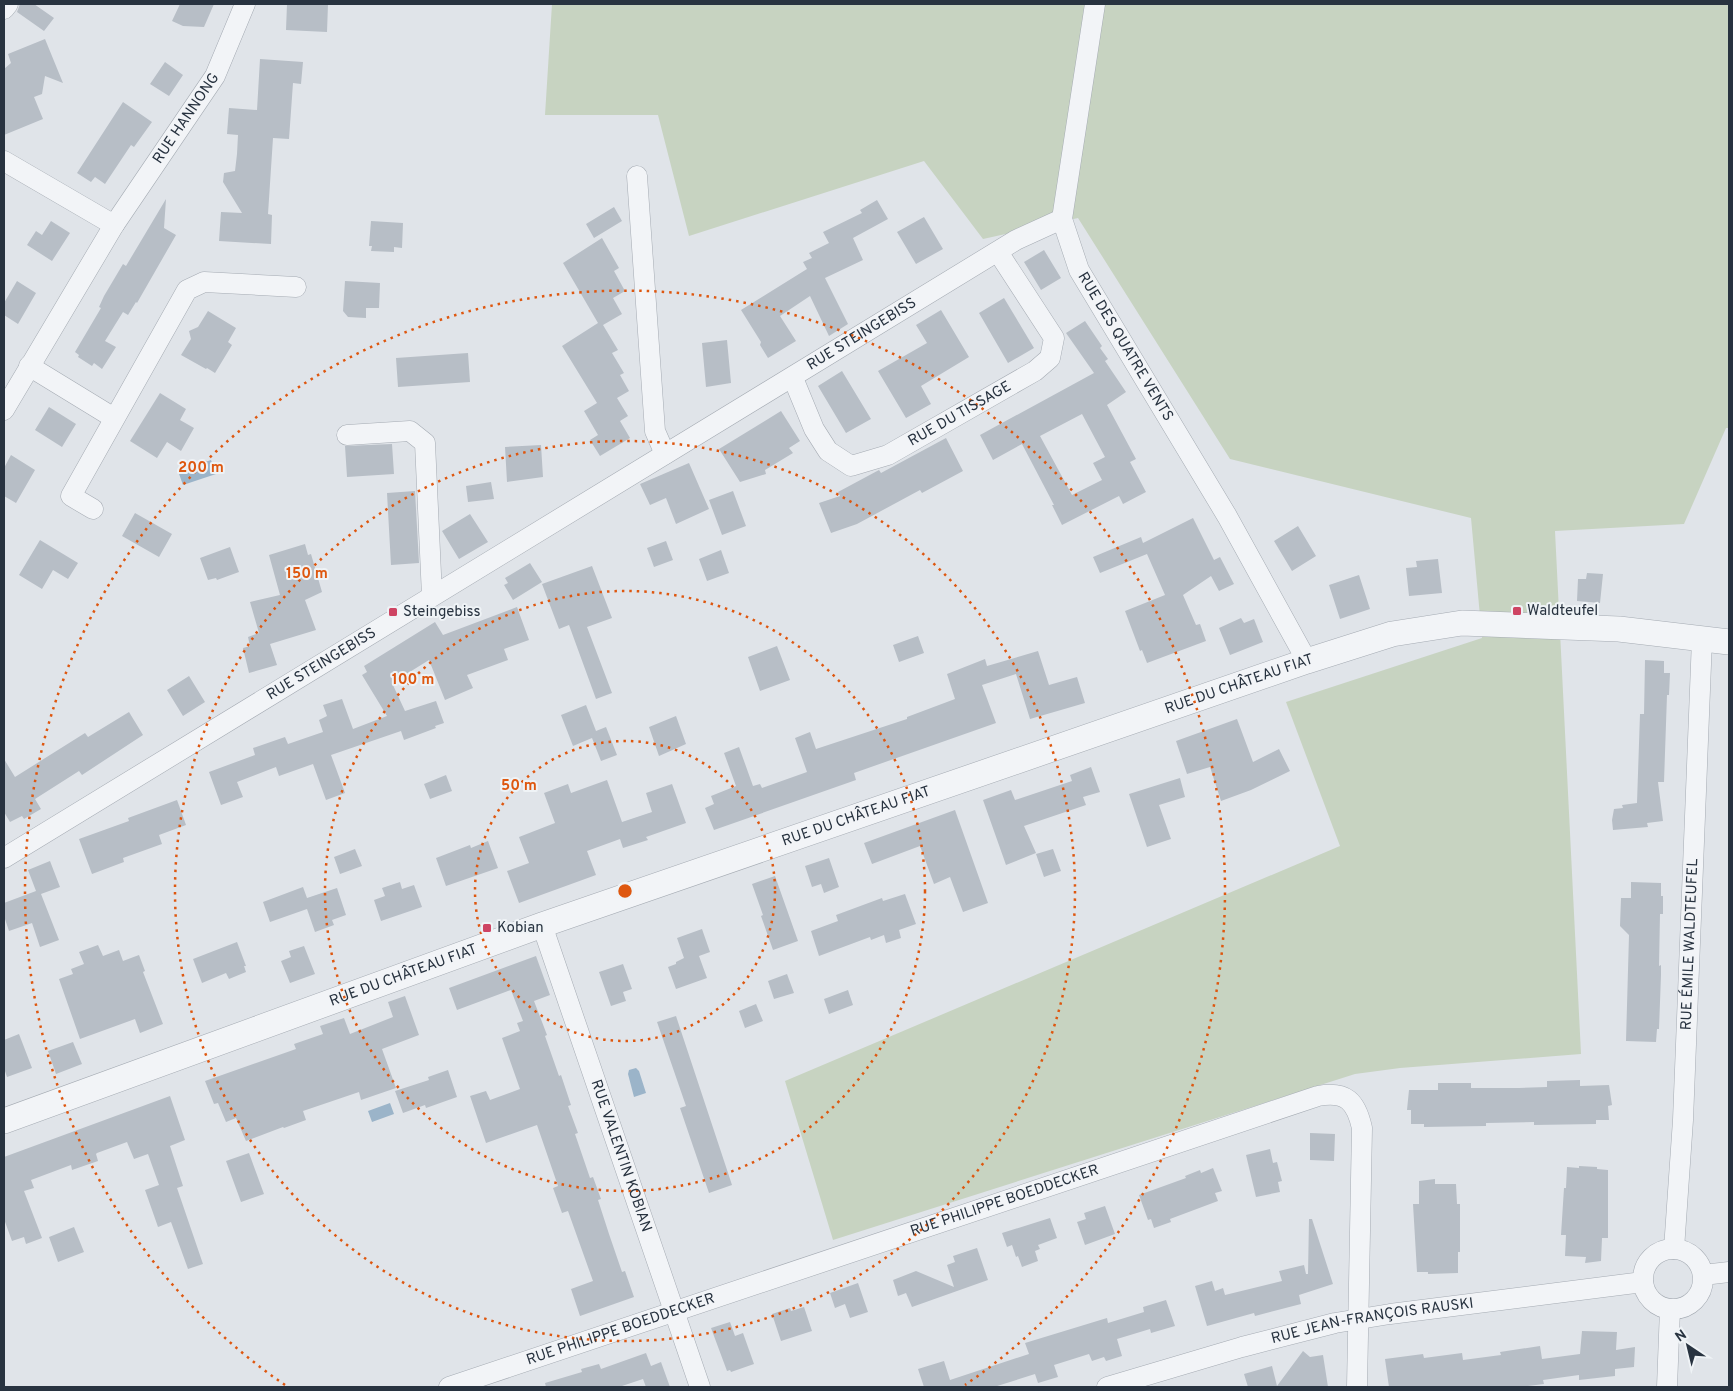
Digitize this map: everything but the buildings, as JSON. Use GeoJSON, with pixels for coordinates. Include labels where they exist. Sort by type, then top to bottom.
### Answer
{"type":"FeatureCollection","features":[{"type":"Feature","properties":{"kind":"street"},"geometry":{"type":"LineString","coordinates":[[4,9],[8,4]]}},
{"type":"Feature","properties":{"kind":"street","name":"RUE HANNONG"},"geometry":{"type":"LineString","coordinates":[[4,410],[114,225],[215,76],[245,4]]}},
{"type":"Feature","properties":{"kind":"street","name":"RUE DES QUATRE VENTS"},"geometry":{"type":"LineString","coordinates":[[1095,4],[1062,219],[1079,270],[1228,516],[1307,660]]}},
{"type":"Feature","properties":{"kind":"street"},"geometry":{"type":"LineString","coordinates":[[4,161],[114,225]]}},
{"type":"Feature","properties":{"kind":"street"},"geometry":{"type":"LineString","coordinates":[[637,176],[655,431],[665,454]]}},
{"type":"Feature","properties":{"kind":"street","name":"RUE STEINGEBISS"},"geometry":{"type":"LineString","coordinates":[[4,858],[665,454],[793,378],[1016,240],[1062,219]]}},
{"type":"Feature","properties":{"kind":"street","name":"RUE DU TISSAGE"},"geometry":{"type":"LineString","coordinates":[[793,378],[814,429],[828,451],[851,466],[888,455],[1035,371],[1050,358],[1054,338],[998,252]]}},
{"type":"Feature","properties":{"kind":"street"},"geometry":{"type":"LineString","coordinates":[[93,510],[72,496],[187,290],[204,282],[296,287]]}},
{"type":"Feature","properties":{"kind":"street"},"geometry":{"type":"LineString","coordinates":[[29,366],[114,418]]}},
{"type":"Feature","properties":{"kind":"street"},"geometry":{"type":"LineString","coordinates":[[347,435],[410,431],[424,443],[432,596]]}},
{"type":"Feature","properties":{"kind":"street","name":"RUE DU CHÂTEAU FIAT"},"geometry":{"type":"LineString","coordinates":[[4,1121],[542,925],[1307,660],[1392,634],[1462,623],[1619,629],[1729,642]]}},
{"type":"Feature","properties":{"kind":"street","name":"RUE ÉMILE WALDTEUFEL"},"geometry":{"type":"LineString","coordinates":[[1674,1250],[1683,1120],[1702,639]]}},
{"type":"Feature","properties":{"kind":"street","name":"RUE VALENTIN KOBIAN"},"geometry":{"type":"LineString","coordinates":[[542,925],[673,1313],[700,1387]]}},
{"type":"Feature","properties":{"kind":"street","name":"RUE PHILIPPE BOEDDECKER"},"geometry":{"type":"LineString","coordinates":[[449,1387],[1318,1096],[1330,1094],[1339,1095],[1348,1099],[1353,1104],[1359,1115],[1362,1128],[1356,1387]]}},
{"type":"Feature","properties":{"kind":"street"},"geometry":{"type":"LineString","coordinates":[[1664,1251],[1682,1251],[1696,1260],[1703,1275],[1700,1293],[1688,1306],[1679,1309],[1660,1306],[1646,1292],[1644,1272],[1648,1263],[1664,1251]]}},
{"type":"Feature","properties":{"kind":"street"},"geometry":{"type":"LineString","coordinates":[[1703,1275],[1729,1272]]}},
{"type":"Feature","properties":{"kind":"street","name":"RUE JEAN-FRANÇOIS RAUSKI"},"geometry":{"type":"LineString","coordinates":[[1107,1387],[1251,1344],[1308,1329],[1357,1319],[1644,1282]]}},
{"type":"Feature","properties":{"kind":"street"},"geometry":{"type":"LineString","coordinates":[[1667,1387],[1670,1309]]}},
{"type":"Feature","properties":{"kind":"green space"},"geometry":{"type":"Polygon","coordinates":[[[552,4],[1729,4],[1729,428],[1726,428],[1684,524],[1555,531],[1581,1054],[1400,1068],[1355,1074],[833,1240],[785,1081],[1340,846],[1286,702],[1482,638],[1471,518],[1230,459],[1078,218],[983,239],[924,161],[689,236],[658,115],[545,115],[552,4]]]}},
{"type":"Feature","properties":{"kind":"water"},"geometry":{"type":"Polygon","coordinates":[[[211,460],[216,474],[183,485],[178,471],[211,460]]]}},
{"type":"Feature","properties":{"kind":"water"},"geometry":{"type":"Polygon","coordinates":[[[636,1068],[639,1071],[646,1093],[634,1097],[628,1074],[629,1070],[636,1068]]]}},
{"type":"Feature","properties":{"kind":"water"},"geometry":{"type":"Polygon","coordinates":[[[390,1103],[394,1114],[372,1122],[368,1111],[390,1103]]]}},
{"type":"Feature","properties":{"kind":"place","name":"Waldteufel"},"geometry":{"type":"Point","coordinates":[1517,611]}},
{"type":"Feature","properties":{"kind":"place","name":"Steingebiss"},"geometry":{"type":"Point","coordinates":[393,612]}},
{"type":"Feature","properties":{"kind":"place","name":"Kobian"},"geometry":{"type":"Point","coordinates":[487,928]}}]}
